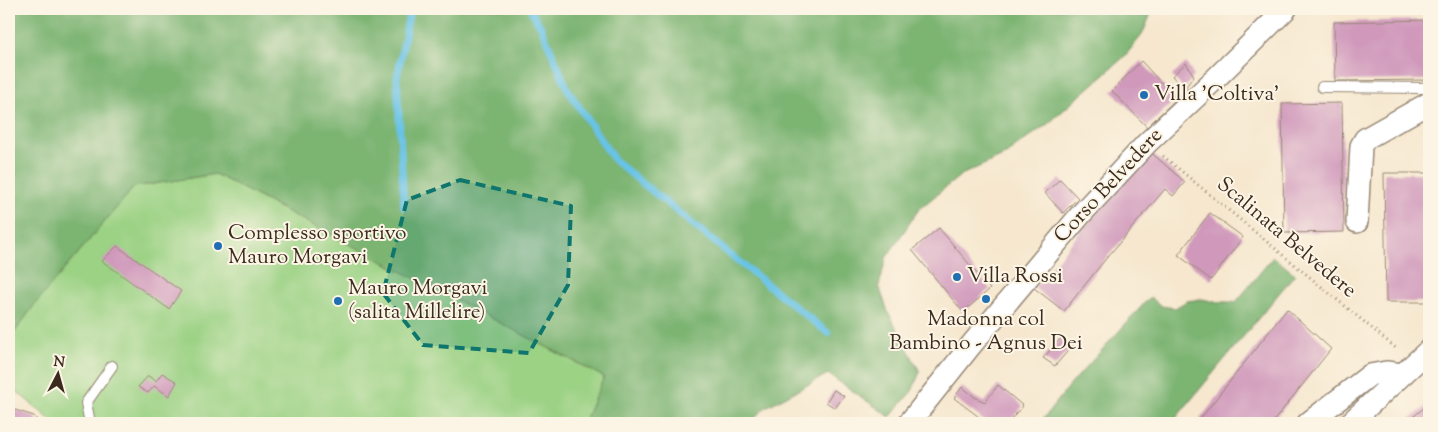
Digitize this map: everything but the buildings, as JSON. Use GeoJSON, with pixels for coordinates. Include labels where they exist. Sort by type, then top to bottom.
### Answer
{"type":"FeatureCollection","features":[{"type":"Feature","properties":{"kind":"street","name":"Corso Belvedere"},"geometry":{"type":"LineString","coordinates":[[909,423],[972,344],[1082,213],[1147,143],[1286,9]]}},
{"type":"Feature","properties":{"kind":"street"},"geometry":{"type":"LineString","coordinates":[[1357,222],[1361,146],[1365,139],[1429,103]]}},
{"type":"Feature","properties":{"kind":"street"},"geometry":{"type":"LineString","coordinates":[[1350,423],[1429,350]]}},
{"type":"Feature","properties":{"kind":"street"},"geometry":{"type":"LineString","coordinates":[[1308,423],[1370,375],[1386,372],[1403,374]]}},
{"type":"Feature","properties":{"kind":"lane"},"geometry":{"type":"LineString","coordinates":[[1322,87],[1424,88],[1429,90]]}},
{"type":"Feature","properties":{"kind":"lane"},"geometry":{"type":"LineString","coordinates":[[90,423],[86,403],[112,366]]}},
{"type":"Feature","properties":{"kind":"path","name":"Scalinata Belvedere"},"geometry":{"type":"LineString","coordinates":[[1147,143],[1398,350]]}},
{"type":"Feature","properties":{"kind":"highlighted area"},"geometry":{"type":"Polygon","coordinates":[[[460,180],[571,206],[568,285],[529,353],[423,345],[383,293],[407,200],[460,180]]]}},
{"type":"Feature","properties":{"kind":"green space"},"geometry":{"type":"Polygon","coordinates":[[[9,9],[1153,9],[1142,35],[1125,56],[1049,123],[1003,156],[961,175],[919,209],[886,258],[879,286],[888,312],[920,372],[912,391],[890,417],[828,374],[766,407],[750,423],[584,423],[604,377],[215,174],[134,187],[35,304],[9,340],[9,9]]]}},
{"type":"Feature","properties":{"kind":"green space","name":"Complesso sportivo Mauro Morgavi"},"geometry":{"type":"Polygon","coordinates":[[[215,174],[604,377],[584,423],[54,423],[9,385],[9,340],[35,304],[134,187],[215,174]]]}},
{"type":"Feature","properties":{"kind":"green space"},"geometry":{"type":"Polygon","coordinates":[[[1273,257],[1295,274],[1176,418],[1175,423],[1040,423],[1071,384],[1150,297],[1161,306],[1175,308],[1187,301],[1202,299],[1216,302],[1236,302],[1273,257]]]}},
{"type":"Feature","properties":{"kind":"waterway"},"geometry":{"type":"LineString","coordinates":[[404,207],[397,78],[410,9]]}},
{"type":"Feature","properties":{"kind":"waterway"},"geometry":{"type":"LineString","coordinates":[[530,9],[541,27],[568,90],[614,160],[828,333]]}},
{"type":"Feature","properties":{"kind":"place","name":"Villa 'Coltiva'"},"geometry":{"type":"Point","coordinates":[1144,95]}},
{"type":"Feature","properties":{"kind":"place","name":"Complesso sportivo Mauro Morgavi"},"geometry":{"type":"Point","coordinates":[218,246]}},
{"type":"Feature","properties":{"kind":"place","name":"Villa Rossi"},"geometry":{"type":"Point","coordinates":[957,277]}},
{"type":"Feature","properties":{"kind":"place","name":"Madonna col Bambino - Agnus Dei"},"geometry":{"type":"Point","coordinates":[986,299]}},
{"type":"Feature","properties":{"kind":"place","name":"Mauro Morgavi (salita Millelire)"},"geometry":{"type":"Point","coordinates":[338,301]}}]}
